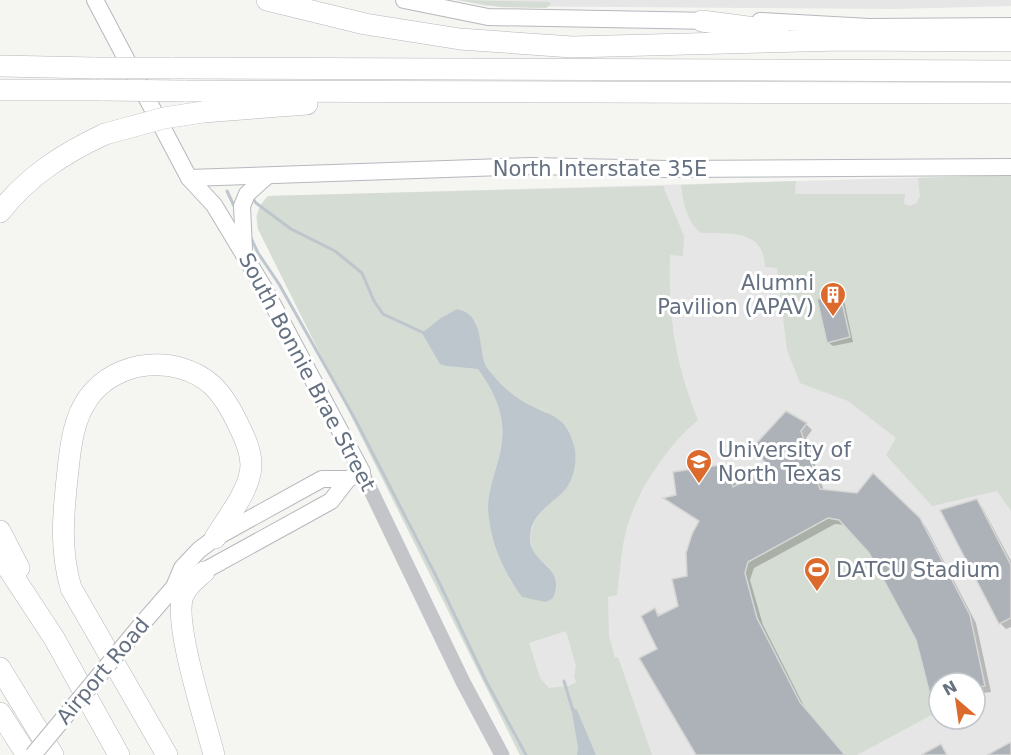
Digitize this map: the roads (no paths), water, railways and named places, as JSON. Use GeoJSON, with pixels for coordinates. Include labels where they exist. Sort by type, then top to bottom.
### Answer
{"type":"FeatureCollection","features":[{"type":"Feature","properties":{"kind":"highway"},"geometry":{"type":"LineString","coordinates":[[267,0],[365,24],[460,39],[572,47],[841,40],[1011,41]]}},
{"type":"Feature","properties":{"kind":"highway"},"geometry":{"type":"LineString","coordinates":[[702,21],[841,40]]}},
{"type":"Feature","properties":{"kind":"highway"},"geometry":{"type":"LineString","coordinates":[[454,64],[495,69]]}},
{"type":"Feature","properties":{"kind":"highway"},"geometry":{"type":"LineString","coordinates":[[0,66],[1011,71]]}},
{"type":"Feature","properties":{"kind":"highway"},"geometry":{"type":"LineString","coordinates":[[0,90],[1011,93]]}},
{"type":"Feature","properties":{"kind":"highway"},"geometry":{"type":"LineString","coordinates":[[0,212],[20,190],[54,161],[105,134],[164,118],[203,112],[494,92]]}},
{"type":"Feature","properties":{"kind":"highway"},"geometry":{"type":"LineString","coordinates":[[166,755],[71,588],[64,564],[64,505],[74,432],[79,414],[90,396],[112,377],[137,366],[167,366],[197,374],[222,396],[246,441],[251,468],[239,500],[215,538]]}},
{"type":"Feature","properties":{"kind":"highway"},"geometry":{"type":"LineString","coordinates":[[0,531],[54,638],[119,755]]}},
{"type":"Feature","properties":{"kind":"highway"},"geometry":{"type":"LineString","coordinates":[[0,555],[54,638]]}},
{"type":"Feature","properties":{"kind":"highway"},"geometry":{"type":"LineString","coordinates":[[204,572],[191,583],[183,596],[180,612],[187,650],[214,755]]}},
{"type":"Feature","properties":{"kind":"highway"},"geometry":{"type":"LineString","coordinates":[[0,668],[53,755]]}},
{"type":"Feature","properties":{"kind":"highway"},"geometry":{"type":"LineString","coordinates":[[0,713],[27,755]]}},
{"type":"Feature","properties":{"kind":"main road","name":"South Bonnie Brae Street"},"geometry":{"type":"LineString","coordinates":[[95,0],[189,178],[214,205],[245,254],[355,475]]}},
{"type":"Feature","properties":{"kind":"main road"},"geometry":{"type":"LineString","coordinates":[[404,0],[489,17],[793,22],[869,27],[1011,26]]}},
{"type":"Feature","properties":{"kind":"main road","name":"North Interstate 35E"},"geometry":{"type":"LineString","coordinates":[[189,178],[532,166],[666,169],[1011,167]]}},
{"type":"Feature","properties":{"kind":"main road"},"geometry":{"type":"LineString","coordinates":[[245,254],[242,206],[247,194],[267,176]]}},
{"type":"Feature","properties":{"kind":"main road","name":"Airport Road"},"geometry":{"type":"LineString","coordinates":[[33,755],[174,587],[182,568],[199,550],[215,538],[322,479],[355,475]]}},
{"type":"Feature","properties":{"kind":"main road","name":"Airport Road"},"geometry":{"type":"LineString","coordinates":[[174,587],[331,501],[355,475]]}},
{"type":"Feature","properties":{"kind":"street","name":"South Bonnie Brae Street"},"geometry":{"type":"LineString","coordinates":[[355,475],[502,755]]}},
{"type":"Feature","properties":{"kind":"waterway"},"geometry":{"type":"LineString","coordinates":[[227,191],[235,208]]}},
{"type":"Feature","properties":{"kind":"waterway"},"geometry":{"type":"LineString","coordinates":[[251,196],[256,203],[291,229],[335,251],[362,273],[374,301],[383,314],[424,333]]}},
{"type":"Feature","properties":{"kind":"waterway"},"geometry":{"type":"LineString","coordinates":[[251,238],[355,419],[436,576],[486,681],[526,755]]}},
{"type":"Feature","properties":{"kind":"waterway"},"geometry":{"type":"LineString","coordinates":[[564,681],[573,711]]}},
{"type":"Feature","properties":{"kind":"place","name":"Alumni Pavilion (APAV)"},"geometry":{"type":"Point","coordinates":[833,318]}},
{"type":"Feature","properties":{"kind":"place","name":"University of North Texas"},"geometry":{"type":"Point","coordinates":[699,485]}},
{"type":"Feature","properties":{"kind":"place","name":"DATCU Stadium"},"geometry":{"type":"Point","coordinates":[817,593]}}]}
